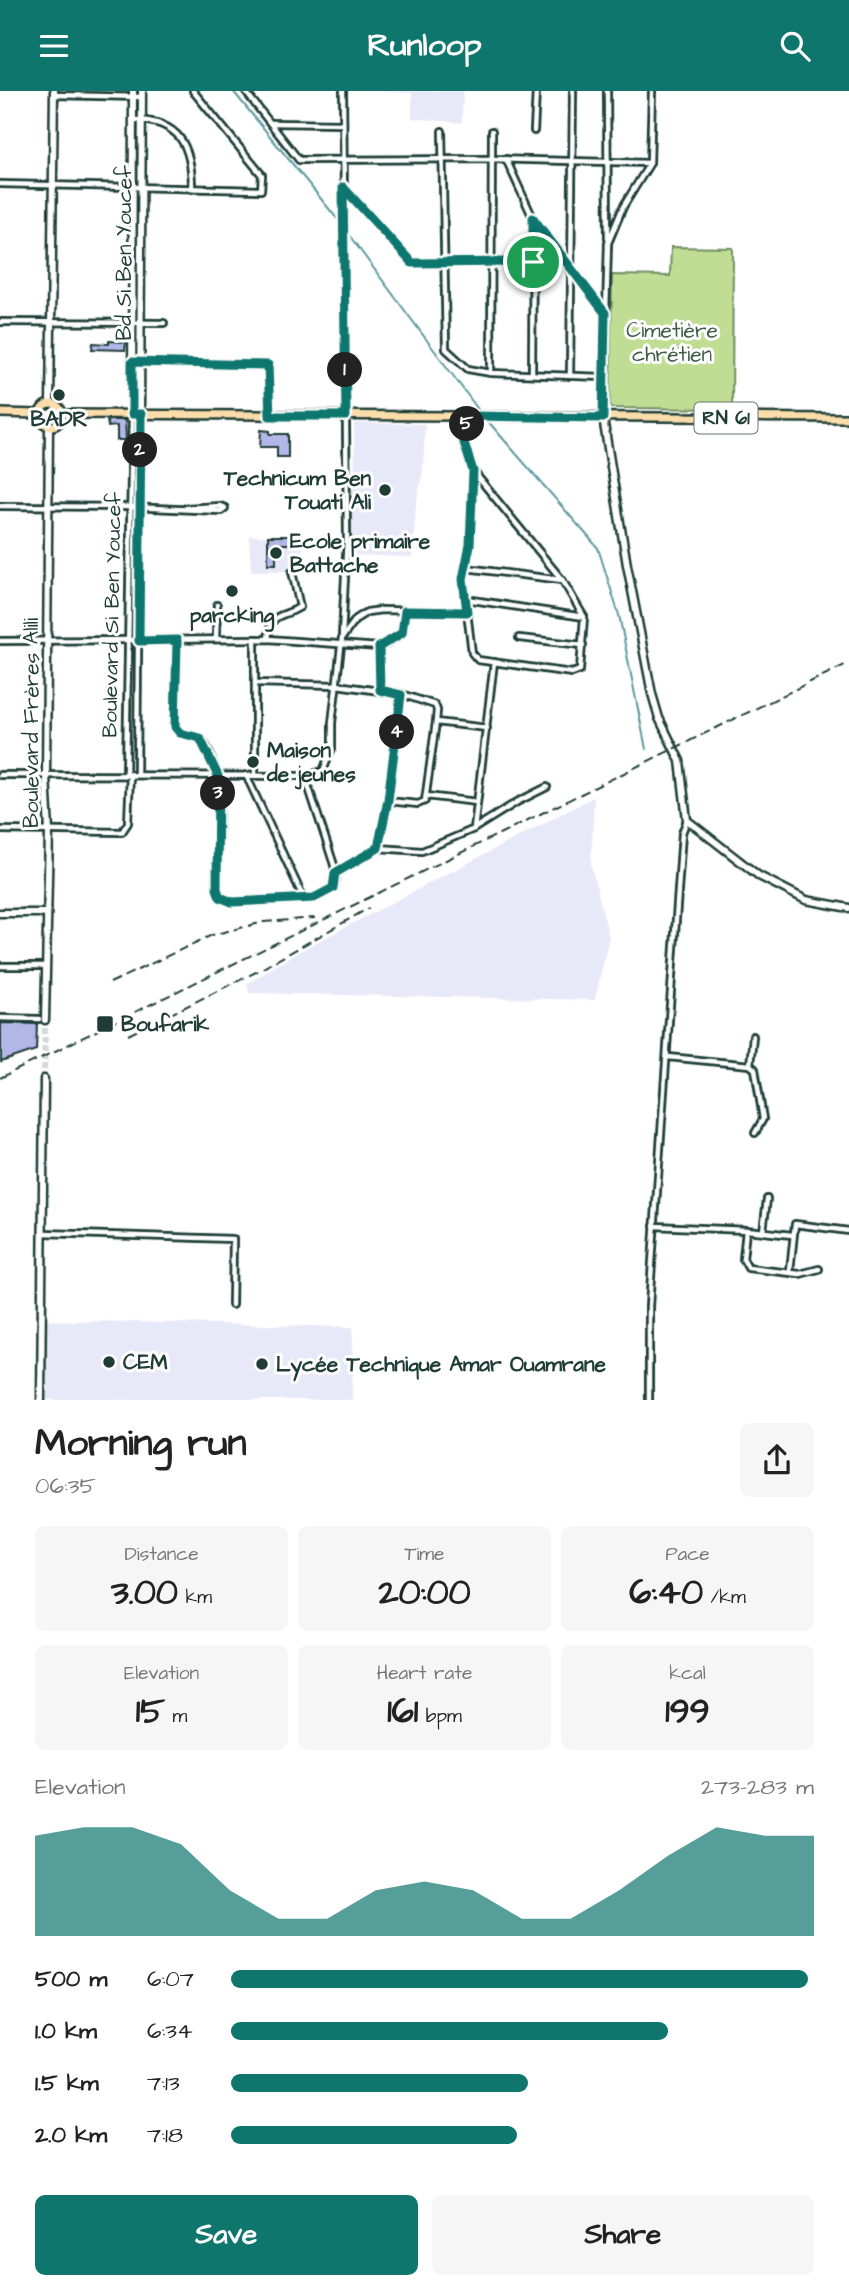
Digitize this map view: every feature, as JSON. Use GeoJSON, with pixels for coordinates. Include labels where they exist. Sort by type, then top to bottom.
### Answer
{"type":"FeatureCollection","features":[{"type":"Feature","properties":{"kind":"main road"},"geometry":{"type":"LineString","coordinates":[[50,404],[54,93]]}},
{"type":"Feature","properties":{"kind":"main road","name":"Bd Si Ben Youcef"},"geometry":{"type":"LineString","coordinates":[[133,94],[133,234],[136,323],[141,362],[136,414]]}},
{"type":"Feature","properties":{"kind":"main road","name":"Bd Si Ben Youcef"},"geometry":{"type":"LineString","coordinates":[[136,414],[132,362],[141,234],[142,94]]}},
{"type":"Feature","properties":{"kind":"main road"},"geometry":{"type":"LineString","coordinates":[[133,234],[141,234]]}},
{"type":"Feature","properties":{"kind":"main road"},"geometry":{"type":"LineString","coordinates":[[50,404],[57,405],[62,414],[57,425],[49,426],[43,423],[40,414],[43,407],[50,404]]}},
{"type":"Feature","properties":{"kind":"main road"},"geometry":{"type":"LineString","coordinates":[[0,413],[40,414]]}},
{"type":"Feature","properties":{"kind":"main road","name":"RN 61"},"geometry":{"type":"LineString","coordinates":[[62,414],[849,418]]}},
{"type":"Feature","properties":{"kind":"main road"},"geometry":{"type":"LineString","coordinates":[[603,418],[652,694],[659,718],[680,761],[687,820],[698,831],[771,882],[806,900],[849,908]]}},
{"type":"Feature","properties":{"kind":"main road","name":"Boulevard Frères Alili"},"geometry":{"type":"LineString","coordinates":[[41,1019],[49,831],[46,775],[49,426]]}},
{"type":"Feature","properties":{"kind":"main road"},"geometry":{"type":"LineString","coordinates":[[0,913],[45,913]]}},
{"type":"Feature","properties":{"kind":"main road"},"geometry":{"type":"LineString","coordinates":[[41,1400],[44,1079]]}},
{"type":"Feature","properties":{"kind":"street"},"geometry":{"type":"LineString","coordinates":[[0,184],[261,190],[262,176],[193,91]]}},
{"type":"Feature","properties":{"kind":"street"},"geometry":{"type":"LineString","coordinates":[[245,91],[299,160],[506,159],[650,163]]}},
{"type":"Feature","properties":{"kind":"street"},"geometry":{"type":"LineString","coordinates":[[0,775],[308,776],[323,771],[330,757],[347,537],[343,91]]}},
{"type":"Feature","properties":{"kind":"street"},"geometry":{"type":"LineString","coordinates":[[534,131],[536,91]]}},
{"type":"Feature","properties":{"kind":"street"},"geometry":{"type":"LineString","coordinates":[[570,376],[573,91]]}},
{"type":"Feature","properties":{"kind":"street"},"geometry":{"type":"LineString","coordinates":[[603,418],[608,243],[607,91]]}},
{"type":"Feature","properties":{"kind":"street"},"geometry":{"type":"LineString","coordinates":[[608,243],[623,207],[650,163],[652,91]]}},
{"type":"Feature","properties":{"kind":"street"},"geometry":{"type":"LineString","coordinates":[[54,93],[142,94]]}},
{"type":"Feature","properties":{"kind":"street"},"geometry":{"type":"LineString","coordinates":[[132,120],[160,124],[185,141],[190,153],[192,189]]}},
{"type":"Feature","properties":{"kind":"street"},"geometry":{"type":"LineString","coordinates":[[270,124],[343,124]]}},
{"type":"Feature","properties":{"kind":"street"},"geometry":{"type":"LineString","coordinates":[[442,131],[446,349],[468,369],[491,373],[603,377]]}},
{"type":"Feature","properties":{"kind":"street"},"geometry":{"type":"LineString","coordinates":[[491,373],[492,131]]}},
{"type":"Feature","properties":{"kind":"street"},"geometry":{"type":"LineString","coordinates":[[506,159],[533,218],[605,313]]}},
{"type":"Feature","properties":{"kind":"street"},"geometry":{"type":"LineString","coordinates":[[343,187],[412,263],[533,262]]}},
{"type":"Feature","properties":{"kind":"street"},"geometry":{"type":"LineString","coordinates":[[533,218],[533,374]]}},
{"type":"Feature","properties":{"kind":"street"},"geometry":{"type":"LineString","coordinates":[[0,322],[164,323]]}},
{"type":"Feature","properties":{"kind":"street"},"geometry":{"type":"LineString","coordinates":[[132,362],[268,365],[270,416]]}},
{"type":"Feature","properties":{"kind":"street","name":"Boulevard Si Ben Youcef"},"geometry":{"type":"LineString","coordinates":[[49,831],[124,831],[128,823],[130,507],[136,414]]}},
{"type":"Feature","properties":{"kind":"street","name":"Boulevard Si Ben Youcef"},"geometry":{"type":"LineString","coordinates":[[136,414],[140,507],[137,774]]}},
{"type":"Feature","properties":{"kind":"street"},"geometry":{"type":"LineString","coordinates":[[454,416],[473,471],[471,533],[463,585],[473,656],[478,660],[574,674],[581,668],[584,617],[563,581],[473,471]]}},
{"type":"Feature","properties":{"kind":"street"},"geometry":{"type":"LineString","coordinates":[[461,433],[476,416]]}},
{"type":"Feature","properties":{"kind":"street"},"geometry":{"type":"LineString","coordinates":[[0,506],[186,508],[221,511],[225,508],[186,508]]}},
{"type":"Feature","properties":{"kind":"street"},"geometry":{"type":"LineString","coordinates":[[466,568],[563,581]]}},
{"type":"Feature","properties":{"kind":"street"},"geometry":{"type":"LineString","coordinates":[[268,639],[271,623],[276,616],[300,607],[292,572]]}},
{"type":"Feature","properties":{"kind":"street"},"geometry":{"type":"LineString","coordinates":[[466,599],[584,617]]}},
{"type":"Feature","properties":{"kind":"street"},"geometry":{"type":"LineString","coordinates":[[216,638],[217,605]]}},
{"type":"Feature","properties":{"kind":"street"},"geometry":{"type":"LineString","coordinates":[[0,641],[216,638],[341,641],[379,647],[402,633],[405,611]]}},
{"type":"Feature","properties":{"kind":"street"},"geometry":{"type":"LineString","coordinates":[[341,641],[356,619],[367,612],[467,612]]}},
{"type":"Feature","properties":{"kind":"street"},"geometry":{"type":"LineString","coordinates":[[519,638],[583,645]]}},
{"type":"Feature","properties":{"kind":"street"},"geometry":{"type":"LineString","coordinates":[[255,639],[255,775]]}},
{"type":"Feature","properties":{"kind":"street"},"geometry":{"type":"LineString","coordinates":[[177,640],[176,730],[200,738],[218,776],[216,882],[220,897],[232,902],[304,899],[328,893],[335,883],[335,873],[308,776]]}},
{"type":"Feature","properties":{"kind":"street"},"geometry":{"type":"LineString","coordinates":[[379,647],[380,690]]}},
{"type":"Feature","properties":{"kind":"street"},"geometry":{"type":"LineString","coordinates":[[474,829],[494,662]]}},
{"type":"Feature","properties":{"kind":"street"},"geometry":{"type":"LineString","coordinates":[[255,683],[337,685],[380,690],[435,705],[438,710],[423,803],[388,800]]}},
{"type":"Feature","properties":{"kind":"street"},"geometry":{"type":"LineString","coordinates":[[378,848],[388,800],[401,695]]}},
{"type":"Feature","properties":{"kind":"street"},"geometry":{"type":"LineString","coordinates":[[436,722],[487,729]]}},
{"type":"Feature","properties":{"kind":"street"},"geometry":{"type":"LineString","coordinates":[[246,775],[304,899]]}},
{"type":"Feature","properties":{"kind":"street"},"geometry":{"type":"LineString","coordinates":[[335,873],[378,848],[422,851],[474,829],[517,801],[547,787]]}},
{"type":"Feature","properties":{"kind":"street"},"geometry":{"type":"LineString","coordinates":[[426,796],[478,802]]}},
{"type":"Feature","properties":{"kind":"street"},"geometry":{"type":"LineString","coordinates":[[649,1400],[649,1318],[654,1226],[682,833],[687,820]]}},
{"type":"Feature","properties":{"kind":"street"},"geometry":{"type":"LineString","coordinates":[[0,831],[49,831]]}},
{"type":"Feature","properties":{"kind":"street"},"geometry":{"type":"LineString","coordinates":[[0,965],[45,966]]}},
{"type":"Feature","properties":{"kind":"street"},"geometry":{"type":"LineString","coordinates":[[0,1018],[41,1019]]}},
{"type":"Feature","properties":{"kind":"street"},"geometry":{"type":"LineString","coordinates":[[750,1065],[753,1036]]}},
{"type":"Feature","properties":{"kind":"street"},"geometry":{"type":"LineString","coordinates":[[668,1057],[750,1065],[757,1072],[763,1119],[755,1133]]}},
{"type":"Feature","properties":{"kind":"street"},"geometry":{"type":"LineString","coordinates":[[763,1231],[766,1199]]}},
{"type":"Feature","properties":{"kind":"street"},"geometry":{"type":"LineString","coordinates":[[789,1271],[793,1227],[799,1223],[849,1231]]}},
{"type":"Feature","properties":{"kind":"street"},"geometry":{"type":"LineString","coordinates":[[654,1226],[763,1231],[768,1234],[792,1235]]}},
{"type":"Feature","properties":{"kind":"street"},"geometry":{"type":"LineString","coordinates":[[746,1230],[743,1259],[748,1268],[804,1274],[819,1269]]}},
{"type":"Feature","properties":{"kind":"street"},"geometry":{"type":"LineString","coordinates":[[43,1233],[233,1239],[232,1305]]}},
{"type":"Feature","properties":{"kind":"shaded area"},"geometry":{"type":"Polygon","coordinates":[[[371,91],[463,91],[462,123],[412,118],[412,93],[371,91]]]}},
{"type":"Feature","properties":{"kind":"shaded area","name":"Technicum Ben Touati Ali"},"geometry":{"type":"Polygon","coordinates":[[[354,423],[425,424],[423,471],[416,505],[412,557],[351,555],[350,474],[355,473],[354,423]]]}},
{"type":"Feature","properties":{"kind":"shaded area","name":"Ecole primaire Battache"},"geometry":{"type":"Polygon","coordinates":[[[249,536],[303,536],[302,571],[251,571],[249,536]]]}},
{"type":"Feature","properties":{"kind":"shaded area"},"geometry":{"type":"Polygon","coordinates":[[[594,797],[591,865],[609,937],[595,1000],[249,993],[247,984],[298,952],[594,797]]]}},
{"type":"Feature","properties":{"kind":"shaded area"},"geometry":{"type":"Polygon","coordinates":[[[46,1320],[353,1327],[352,1400],[47,1400],[46,1320]]]}},
{"type":"Feature","properties":{"kind":"green space","name":"Cimetière chrétien"},"geometry":{"type":"Polygon","coordinates":[[[671,247],[733,248],[732,409],[610,408],[612,275],[670,276],[671,247]]]}},
{"type":"Feature","properties":{"kind":"building"},"geometry":{"type":"Polygon","coordinates":[[[109,341],[126,342],[125,350],[92,349],[93,343],[109,344],[109,341]]]}},
{"type":"Feature","properties":{"kind":"building"},"geometry":{"type":"Polygon","coordinates":[[[107,420],[125,420],[126,440],[117,440],[117,426],[108,427],[107,420]]]}},
{"type":"Feature","properties":{"kind":"building"},"geometry":{"type":"Polygon","coordinates":[[[261,430],[270,431],[270,434],[288,434],[288,457],[277,457],[277,447],[260,447],[261,430]]]}},
{"type":"Feature","properties":{"kind":"building","name":"Ecole primaire Battache"},"geometry":{"type":"Polygon","coordinates":[[[268,536],[291,536],[291,544],[276,544],[276,564],[268,564],[268,536]]]}},
{"type":"Feature","properties":{"kind":"building"},"geometry":{"type":"Polygon","coordinates":[[[1,1023],[37,1024],[36,1050],[1,1062],[1,1023]]]}},
{"type":"Feature","properties":{"kind":"waterway"},"geometry":{"type":"LineString","coordinates":[[233,91],[343,226]]}},
{"type":"Feature","properties":{"kind":"waterway"},"geometry":{"type":"LineString","coordinates":[[346,231],[480,412]]}},
{"type":"Feature","properties":{"kind":"waterway"},"geometry":{"type":"LineString","coordinates":[[486,419],[598,548],[619,615],[646,749]]}},
{"type":"Feature","properties":{"kind":"tunnel"},"geometry":{"type":"LineString","coordinates":[[44,1079],[45,1020]]}},
{"type":"Feature","properties":{"kind":"railway"},"geometry":{"type":"LineString","coordinates":[[0,1078],[849,663]]}},
{"type":"Feature","properties":{"kind":"railway"},"geometry":{"type":"LineString","coordinates":[[128,1035],[256,972],[369,908]]}},
{"type":"Feature","properties":{"kind":"railway"},"geometry":{"type":"LineString","coordinates":[[110,983],[212,935],[264,922],[315,918]]}},
{"type":"Feature","properties":{"kind":"place","name":"BADR"},"geometry":{"type":"Point","coordinates":[59,395]}},
{"type":"Feature","properties":{"kind":"place","name":"Technicum Ben Touati Ali"},"geometry":{"type":"Point","coordinates":[385,490]}},
{"type":"Feature","properties":{"kind":"place","name":"Ecole primaire Battache"},"geometry":{"type":"Point","coordinates":[276,553]}},
{"type":"Feature","properties":{"kind":"place","name":"parcking"},"geometry":{"type":"Point","coordinates":[232,591]}},
{"type":"Feature","properties":{"kind":"place","name":"Maison de jeunes"},"geometry":{"type":"Point","coordinates":[253,762]}},
{"type":"Feature","properties":{"kind":"place","name":"Boufarik"},"geometry":{"type":"Point","coordinates":[105,1024]}},
{"type":"Feature","properties":{"kind":"place","name":"CEM"},"geometry":{"type":"Point","coordinates":[109,1362]}},
{"type":"Feature","properties":{"kind":"place","name":"Lycée Technique Amar Ouamrane"},"geometry":{"type":"Point","coordinates":[262,1364]}},
{"type":"Feature","properties":{"kind":"route"},"geometry":{"type":"LineString","coordinates":[[343,187],[412,263],[533,262],[533,218],[605,313],[603,418],[473,416],[461,433],[473,471],[470,545],[463,579],[467,612],[405,611],[402,633],[379,647],[380,690],[401,695],[388,800],[378,848],[335,873],[333,888],[320,897],[232,902],[224,900],[218,893],[216,882],[218,776],[206,745],[200,738],[193,734],[180,733],[175,727],[177,640],[139,641],[141,414],[132,414],[132,362],[268,365],[270,416],[346,416],[343,187]]}}]}
